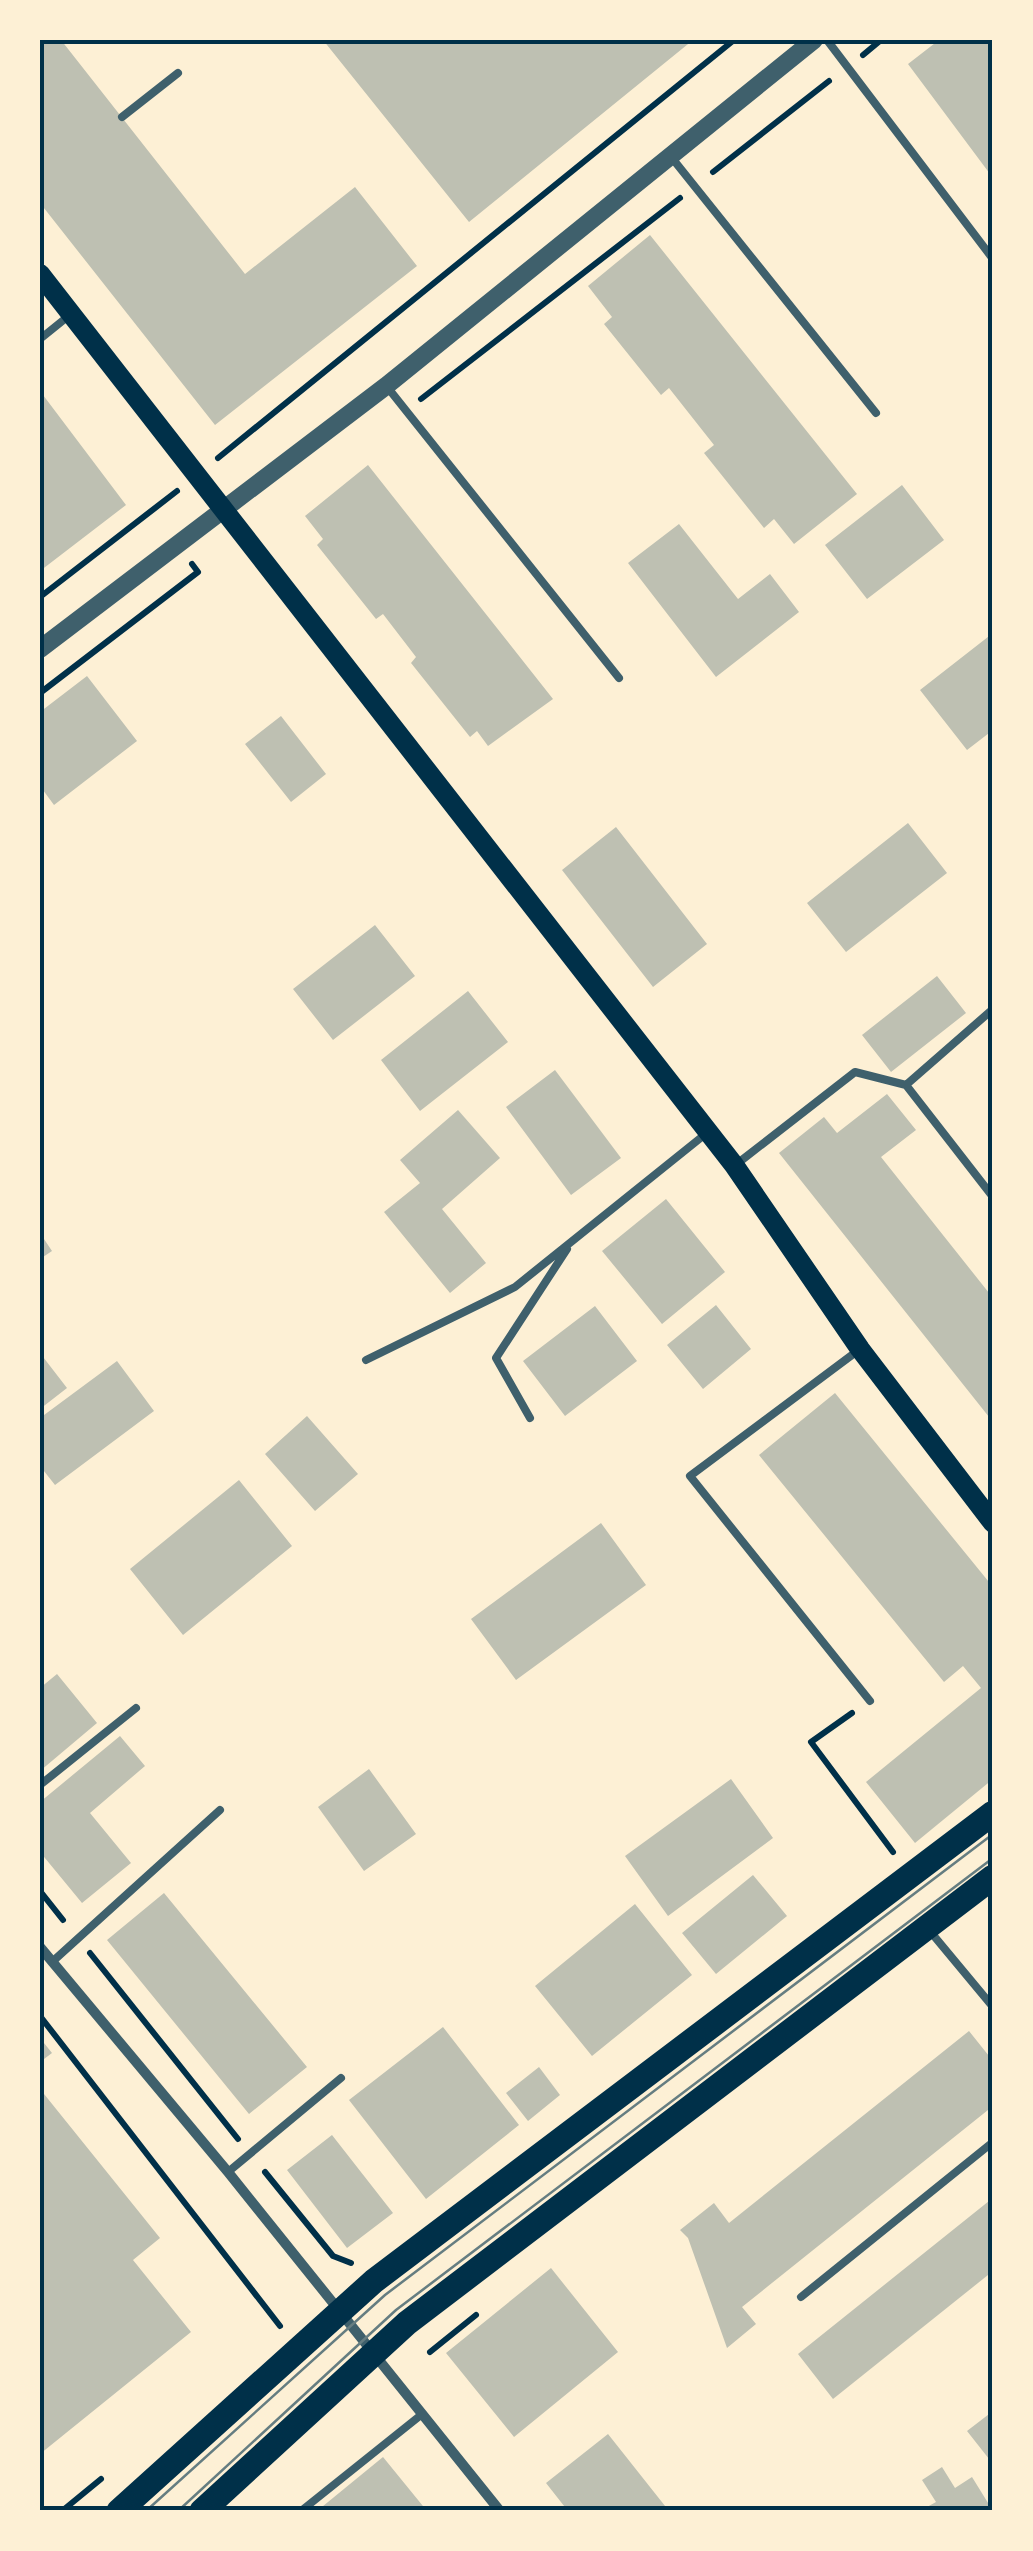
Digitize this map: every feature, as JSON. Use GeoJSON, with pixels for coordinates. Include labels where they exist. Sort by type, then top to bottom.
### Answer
{"type":"FeatureCollection","features":[{"type":"Feature","properties":{"kind":"main road"},"geometry":{"type":"LineString","coordinates":[[40,274],[47,297],[71,314],[734,1166],[860,1349],[993,1523]]}},
{"type":"Feature","properties":{"kind":"main road"},"geometry":{"type":"LineString","coordinates":[[119,2511],[338,2312],[993,1813]]}},
{"type":"Feature","properties":{"kind":"main road"},"geometry":{"type":"LineString","coordinates":[[202,2511],[372,2353],[993,1877]]}},
{"type":"Feature","properties":{"kind":"street"},"geometry":{"type":"LineString","coordinates":[[40,649],[386,386],[814,40]]}},
{"type":"Feature","properties":{"kind":"street"},"geometry":{"type":"LineString","coordinates":[[40,1948],[228,2172],[500,2511]]}},
{"type":"Feature","properties":{"kind":"lane"},"geometry":{"type":"LineString","coordinates":[[827,40],[993,259]]}},
{"type":"Feature","properties":{"kind":"lane"},"geometry":{"type":"LineString","coordinates":[[122,118],[178,73]]}},
{"type":"Feature","properties":{"kind":"lane"},"geometry":{"type":"LineString","coordinates":[[669,154],[876,413]]}},
{"type":"Feature","properties":{"kind":"lane"},"geometry":{"type":"LineString","coordinates":[[40,339],[71,314]]}},
{"type":"Feature","properties":{"kind":"lane"},"geometry":{"type":"LineString","coordinates":[[386,386],[619,678]]}},
{"type":"Feature","properties":{"kind":"lane"},"geometry":{"type":"LineString","coordinates":[[906,1085],[993,1009]]}},
{"type":"Feature","properties":{"kind":"lane"},"geometry":{"type":"LineString","coordinates":[[734,1166],[855,1072],[906,1085],[993,1197]]}},
{"type":"Feature","properties":{"kind":"lane"},"geometry":{"type":"LineString","coordinates":[[366,1360],[515,1286],[708,1132]]}},
{"type":"Feature","properties":{"kind":"lane"},"geometry":{"type":"LineString","coordinates":[[530,1418],[496,1358],[572,1241]]}},
{"type":"Feature","properties":{"kind":"lane"},"geometry":{"type":"LineString","coordinates":[[860,1349],[690,1476],[870,1701]]}},
{"type":"Feature","properties":{"kind":"lane"},"geometry":{"type":"LineString","coordinates":[[40,1785],[136,1708]]}},
{"type":"Feature","properties":{"kind":"lane"},"geometry":{"type":"LineString","coordinates":[[52,1962],[220,1810]]}},
{"type":"Feature","properties":{"kind":"lane"},"geometry":{"type":"LineString","coordinates":[[927,1927],[993,2007]]}},
{"type":"Feature","properties":{"kind":"lane"},"geometry":{"type":"LineString","coordinates":[[228,2172],[341,2078]]}},
{"type":"Feature","properties":{"kind":"lane"},"geometry":{"type":"LineString","coordinates":[[801,2297],[993,2142]]}},
{"type":"Feature","properties":{"kind":"lane"},"geometry":{"type":"LineString","coordinates":[[300,2511],[421,2415]]}},
{"type":"Feature","properties":{"kind":"path"},"geometry":{"type":"LineString","coordinates":[[40,597],[195,477],[734,40]]}},
{"type":"Feature","properties":{"kind":"path"},"geometry":{"type":"LineString","coordinates":[[406,411],[881,40]]}},
{"type":"Feature","properties":{"kind":"path"},"geometry":{"type":"LineString","coordinates":[[40,693],[198,572]]}},
{"type":"Feature","properties":{"kind":"path"},"geometry":{"type":"LineString","coordinates":[[870,1701],[811,1742],[911,1875]]}},
{"type":"Feature","properties":{"kind":"path"},"geometry":{"type":"LineString","coordinates":[[40,1891],[333,2256],[362,2266]]}},
{"type":"Feature","properties":{"kind":"path"},"geometry":{"type":"LineString","coordinates":[[40,2016],[284,2330]]}},
{"type":"Feature","properties":{"kind":"building"},"geometry":{"type":"Polygon","coordinates":[[[40,40],[61,40],[245,274],[355,187],[417,266],[215,425],[40,203],[40,40]]]}},
{"type":"Feature","properties":{"kind":"building"},"geometry":{"type":"Polygon","coordinates":[[[323,40],[693,40],[469,222],[323,40]]]}},
{"type":"Feature","properties":{"kind":"building"},"geometry":{"type":"Polygon","coordinates":[[[939,40],[990,40],[993,44],[993,178],[908,64],[939,40]]]}},
{"type":"Feature","properties":{"kind":"building"},"geometry":{"type":"Polygon","coordinates":[[[650,235],[857,494],[794,544],[774,519],[764,528],[704,453],[714,445],[669,388],[661,395],[604,324],[612,317],[588,286],[650,235]]]}},
{"type":"Feature","properties":{"kind":"building"},"geometry":{"type":"Polygon","coordinates":[[[40,391],[126,505],[40,571],[40,391]]]}},
{"type":"Feature","properties":{"kind":"building"},"geometry":{"type":"Polygon","coordinates":[[[368,465],[553,699],[488,746],[477,731],[470,737],[411,663],[416,657],[383,614],[376,619],[317,545],[323,539],[305,516],[368,465]]]}},
{"type":"Feature","properties":{"kind":"building"},"geometry":{"type":"Polygon","coordinates":[[[902,485],[944,540],[867,599],[825,545],[902,485]]]}},
{"type":"Feature","properties":{"kind":"building"},"geometry":{"type":"Polygon","coordinates":[[[679,524],[738,599],[770,574],[799,612],[716,677],[628,563],[679,524]]]}},
{"type":"Feature","properties":{"kind":"building"},"geometry":{"type":"Polygon","coordinates":[[[993,633],[993,730],[967,750],[920,690],[993,633]]]}},
{"type":"Feature","properties":{"kind":"building"},"geometry":{"type":"Polygon","coordinates":[[[87,676],[137,741],[54,805],[40,786],[40,712],[87,676]]]}},
{"type":"Feature","properties":{"kind":"building"},"geometry":{"type":"Polygon","coordinates":[[[281,716],[326,774],[291,802],[245,744],[281,716]]]}},
{"type":"Feature","properties":{"kind":"building"},"geometry":{"type":"Polygon","coordinates":[[[908,823],[947,873],[846,952],[807,903],[908,823]]]}},
{"type":"Feature","properties":{"kind":"building"},"geometry":{"type":"Polygon","coordinates":[[[616,827],[707,944],[653,987],[562,870],[616,827]]]}},
{"type":"Feature","properties":{"kind":"building"},"geometry":{"type":"Polygon","coordinates":[[[375,925],[415,976],[333,1040],[293,989],[375,925]]]}},
{"type":"Feature","properties":{"kind":"building"},"geometry":{"type":"Polygon","coordinates":[[[937,976],[966,1013],[891,1072],[862,1035],[937,976]]]}},
{"type":"Feature","properties":{"kind":"building"},"geometry":{"type":"Polygon","coordinates":[[[468,991],[508,1042],[420,1111],[381,1060],[468,991]]]}},
{"type":"Feature","properties":{"kind":"building"},"geometry":{"type":"Polygon","coordinates":[[[555,1070],[621,1158],[571,1195],[506,1107],[555,1070]]]}},
{"type":"Feature","properties":{"kind":"building"},"geometry":{"type":"Polygon","coordinates":[[[887,1094],[916,1130],[881,1157],[993,1298],[993,1422],[779,1153],[824,1117],[837,1133],[887,1094]]]}},
{"type":"Feature","properties":{"kind":"building"},"geometry":{"type":"Polygon","coordinates":[[[458,1110],[500,1158],[442,1209],[486,1263],[450,1293],[384,1212],[420,1183],[400,1160],[458,1110]]]}},
{"type":"Feature","properties":{"kind":"building"},"geometry":{"type":"Polygon","coordinates":[[[666,1199],[725,1272],[662,1324],[602,1251],[666,1199]]]}},
{"type":"Feature","properties":{"kind":"building"},"geometry":{"type":"Polygon","coordinates":[[[40,1233],[52,1251],[40,1259],[40,1233]]]}},
{"type":"Feature","properties":{"kind":"building"},"geometry":{"type":"Polygon","coordinates":[[[716,1305],[751,1349],[703,1389],[667,1345],[716,1305]]]}},
{"type":"Feature","properties":{"kind":"building"},"geometry":{"type":"Polygon","coordinates":[[[595,1306],[637,1361],[565,1416],[523,1361],[595,1306]]]}},
{"type":"Feature","properties":{"kind":"building"},"geometry":{"type":"Polygon","coordinates":[[[40,1353],[67,1388],[40,1409],[40,1353]]]}},
{"type":"Feature","properties":{"kind":"building"},"geometry":{"type":"Polygon","coordinates":[[[117,1361],[154,1411],[55,1485],[40,1466],[40,1418],[117,1361]]]}},
{"type":"Feature","properties":{"kind":"building"},"geometry":{"type":"Polygon","coordinates":[[[835,1393],[993,1587],[993,1779],[915,1843],[866,1782],[981,1688],[963,1666],[944,1682],[759,1455],[835,1393]]]}},
{"type":"Feature","properties":{"kind":"building"},"geometry":{"type":"Polygon","coordinates":[[[307,1416],[358,1474],[315,1511],[265,1454],[307,1416]]]}},
{"type":"Feature","properties":{"kind":"building"},"geometry":{"type":"Polygon","coordinates":[[[239,1480],[292,1546],[183,1635],[130,1569],[239,1480]]]}},
{"type":"Feature","properties":{"kind":"building"},"geometry":{"type":"Polygon","coordinates":[[[601,1523],[646,1585],[516,1680],[471,1619],[601,1523]]]}},
{"type":"Feature","properties":{"kind":"building"},"geometry":{"type":"Polygon","coordinates":[[[57,1674],[97,1723],[40,1771],[40,1688],[57,1674]]]}},
{"type":"Feature","properties":{"kind":"building"},"geometry":{"type":"Polygon","coordinates":[[[120,1736],[145,1766],[90,1813],[131,1863],[82,1903],[40,1852],[40,1802],[120,1736]]]}},
{"type":"Feature","properties":{"kind":"building"},"geometry":{"type":"Polygon","coordinates":[[[369,1769],[416,1834],[364,1871],[318,1807],[369,1769]]]}},
{"type":"Feature","properties":{"kind":"building"},"geometry":{"type":"Polygon","coordinates":[[[731,1779],[773,1838],[668,1916],[625,1856],[731,1779]]]}},
{"type":"Feature","properties":{"kind":"building"},"geometry":{"type":"Polygon","coordinates":[[[753,1875],[787,1916],[716,1974],[682,1933],[753,1875]]]}},
{"type":"Feature","properties":{"kind":"building"},"geometry":{"type":"Polygon","coordinates":[[[164,1893],[307,2067],[249,2114],[107,1940],[164,1893]]]}},
{"type":"Feature","properties":{"kind":"building"},"geometry":{"type":"Polygon","coordinates":[[[635,1904],[692,1975],[592,2056],[535,1986],[635,1904]]]}},
{"type":"Feature","properties":{"kind":"building"},"geometry":{"type":"Polygon","coordinates":[[[443,2027],[519,2125],[426,2199],[349,2100],[443,2027]]]}},
{"type":"Feature","properties":{"kind":"building"},"geometry":{"type":"Polygon","coordinates":[[[969,2031],[993,2061],[993,2106],[742,2307],[756,2324],[727,2348],[688,2238],[680,2230],[714,2203],[729,2223],[969,2031]]]}},
{"type":"Feature","properties":{"kind":"building"},"geometry":{"type":"Polygon","coordinates":[[[40,2038],[52,2053],[40,2062],[40,2038]]]}},
{"type":"Feature","properties":{"kind":"building"},"geometry":{"type":"Polygon","coordinates":[[[539,2067],[560,2095],[528,2121],[506,2093],[539,2067]]]}},
{"type":"Feature","properties":{"kind":"building"},"geometry":{"type":"Polygon","coordinates":[[[40,2089],[160,2238],[133,2260],[191,2332],[40,2454],[40,2089]]]}},
{"type":"Feature","properties":{"kind":"building"},"geometry":{"type":"Polygon","coordinates":[[[332,2135],[393,2213],[347,2248],[287,2170],[332,2135]]]}},
{"type":"Feature","properties":{"kind":"building"},"geometry":{"type":"Polygon","coordinates":[[[989,2201],[993,2206],[993,2271],[833,2399],[798,2354],[989,2201]]]}},
{"type":"Feature","properties":{"kind":"building"},"geometry":{"type":"Polygon","coordinates":[[[551,2268],[618,2352],[514,2437],[446,2353],[551,2268]]]}},
{"type":"Feature","properties":{"kind":"building"},"geometry":{"type":"Polygon","coordinates":[[[993,2411],[993,2464],[967,2431],[993,2411]]]}},
{"type":"Feature","properties":{"kind":"building"},"geometry":{"type":"Polygon","coordinates":[[[608,2434],[669,2511],[568,2511],[546,2483],[608,2434]]]}},
{"type":"Feature","properties":{"kind":"building"},"geometry":{"type":"Polygon","coordinates":[[[383,2457],[427,2511],[317,2511],[383,2457]]]}},
{"type":"Feature","properties":{"kind":"building"},"geometry":{"type":"Polygon","coordinates":[[[942,2467],[955,2488],[972,2477],[993,2511],[930,2511],[927,2507],[936,2502],[922,2480],[942,2467]]]}},
{"type":"Feature","properties":{"kind":"tram line"},"geometry":{"type":"LineString","coordinates":[[146,2511],[385,2295],[993,1834]]}},
{"type":"Feature","properties":{"kind":"tram line"},"geometry":{"type":"LineString","coordinates":[[178,2511],[396,2310],[993,1858]]}}]}
